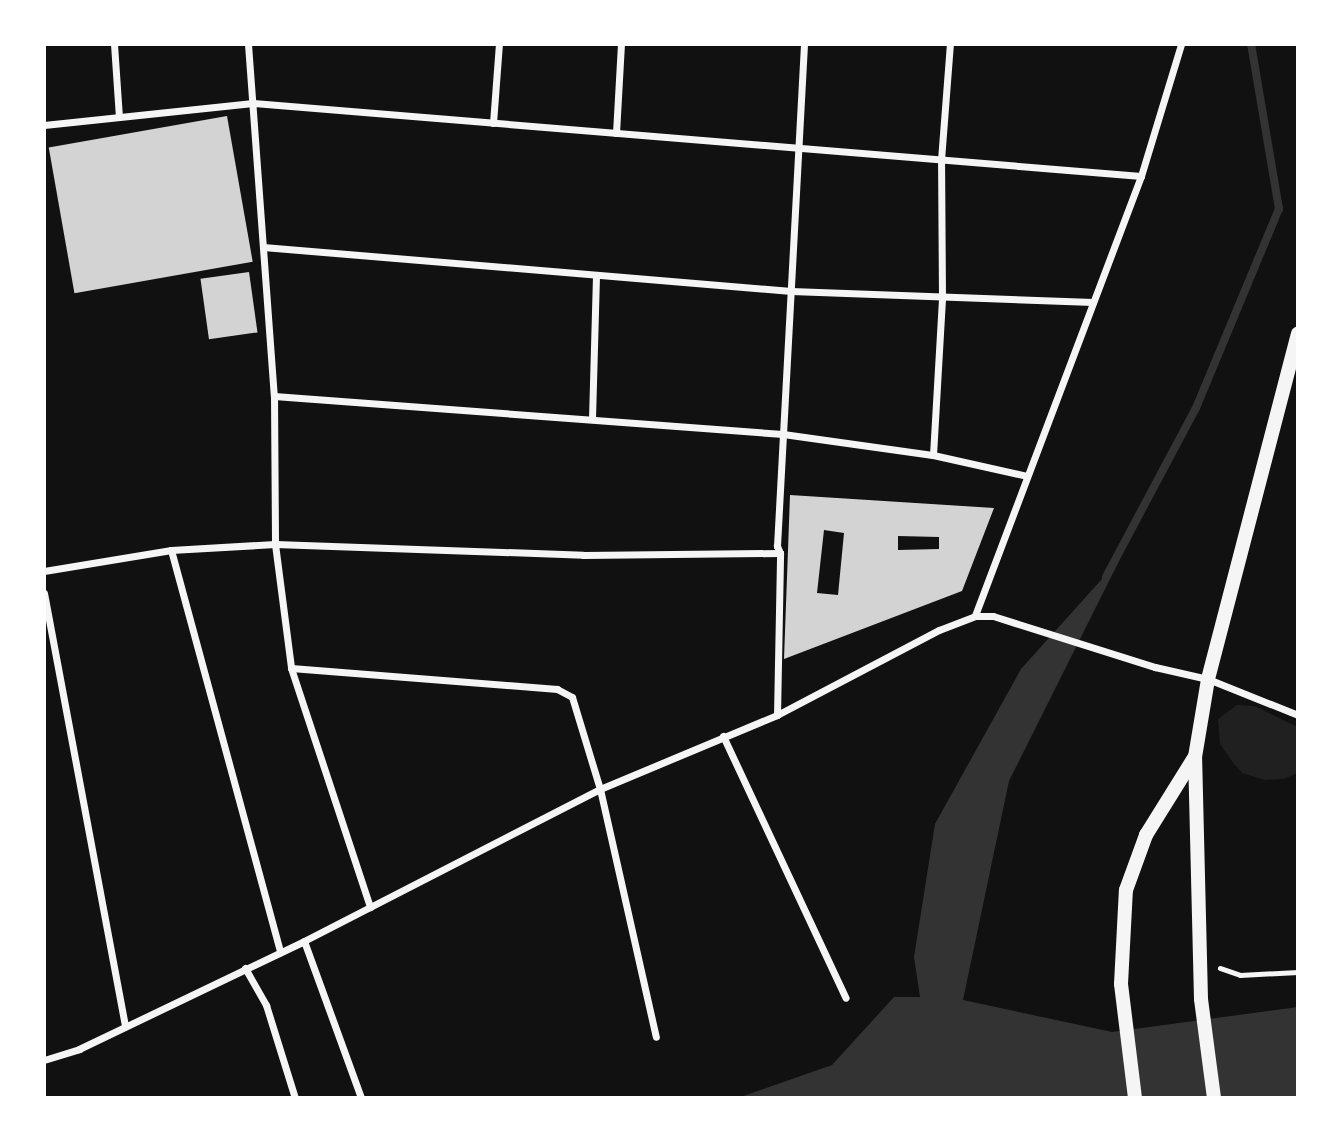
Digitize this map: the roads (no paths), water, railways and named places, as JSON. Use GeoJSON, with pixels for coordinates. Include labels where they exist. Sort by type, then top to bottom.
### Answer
{"type":"FeatureCollection","features":[{"type":"Feature","properties":{"kind":"main road"},"geometry":{"type":"LineString","coordinates":[[1214,1098],[1201,999],[1195,757],[1208,679],[1298,334]]}},
{"type":"Feature","properties":{"kind":"main road"},"geometry":{"type":"LineString","coordinates":[[1135,1098],[1121,984],[1126,890],[1146,835],[1195,757]]}},
{"type":"Feature","properties":{"kind":"street"},"geometry":{"type":"LineString","coordinates":[[114,44],[119,117]]}},
{"type":"Feature","properties":{"kind":"street"},"geometry":{"type":"LineString","coordinates":[[248,44],[274,396],[275,544],[291,668],[370,908]]}},
{"type":"Feature","properties":{"kind":"street"},"geometry":{"type":"LineString","coordinates":[[493,123],[499,44]]}},
{"type":"Feature","properties":{"kind":"street"},"geometry":{"type":"LineString","coordinates":[[617,133],[621,44]]}},
{"type":"Feature","properties":{"kind":"street"},"geometry":{"type":"LineString","coordinates":[[777,715],[780,553],[777,546],[804,44]]}},
{"type":"Feature","properties":{"kind":"street"},"geometry":{"type":"LineString","coordinates":[[933,455],[942,297],[941,160],[950,44]]}},
{"type":"Feature","properties":{"kind":"street"},"geometry":{"type":"LineString","coordinates":[[975,616],[1141,177],[1181,44]]}},
{"type":"Feature","properties":{"kind":"street"},"geometry":{"type":"LineString","coordinates":[[44,125],[253,103],[1141,177]]}},
{"type":"Feature","properties":{"kind":"street"},"geometry":{"type":"LineString","coordinates":[[263,247],[791,291],[1093,302]]}},
{"type":"Feature","properties":{"kind":"street"},"geometry":{"type":"LineString","coordinates":[[593,419],[596,275]]}},
{"type":"Feature","properties":{"kind":"street"},"geometry":{"type":"LineString","coordinates":[[274,396],[783,434],[933,455],[1027,476]]}},
{"type":"Feature","properties":{"kind":"street"},"geometry":{"type":"LineString","coordinates":[[44,571],[171,550],[275,544],[583,555],[780,553]]}},
{"type":"Feature","properties":{"kind":"street"},"geometry":{"type":"LineString","coordinates":[[171,550],[280,952]]}},
{"type":"Feature","properties":{"kind":"street"},"geometry":{"type":"LineString","coordinates":[[44,593],[125,1026]]}},
{"type":"Feature","properties":{"kind":"street"},"geometry":{"type":"LineString","coordinates":[[44,1060],[79,1049],[304,941],[476,850],[600,789],[777,715],[939,630],[975,616],[993,616],[1155,667],[1208,679],[1298,715]]}},
{"type":"Feature","properties":{"kind":"street"},"geometry":{"type":"LineString","coordinates":[[291,668],[557,689],[572,697],[600,789],[656,1037]]}},
{"type":"Feature","properties":{"kind":"street"},"geometry":{"type":"LineString","coordinates":[[723,736],[846,998]]}},
{"type":"Feature","properties":{"kind":"street"},"geometry":{"type":"LineString","coordinates":[[304,941],[360,1098]]}},
{"type":"Feature","properties":{"kind":"street"},"geometry":{"type":"LineString","coordinates":[[246,968],[266,1005],[295,1098]]}},
{"type":"Feature","properties":{"kind":"waterway"},"geometry":{"type":"LineString","coordinates":[[1106,577],[1196,408],[1279,209],[1251,44]]}}]}
